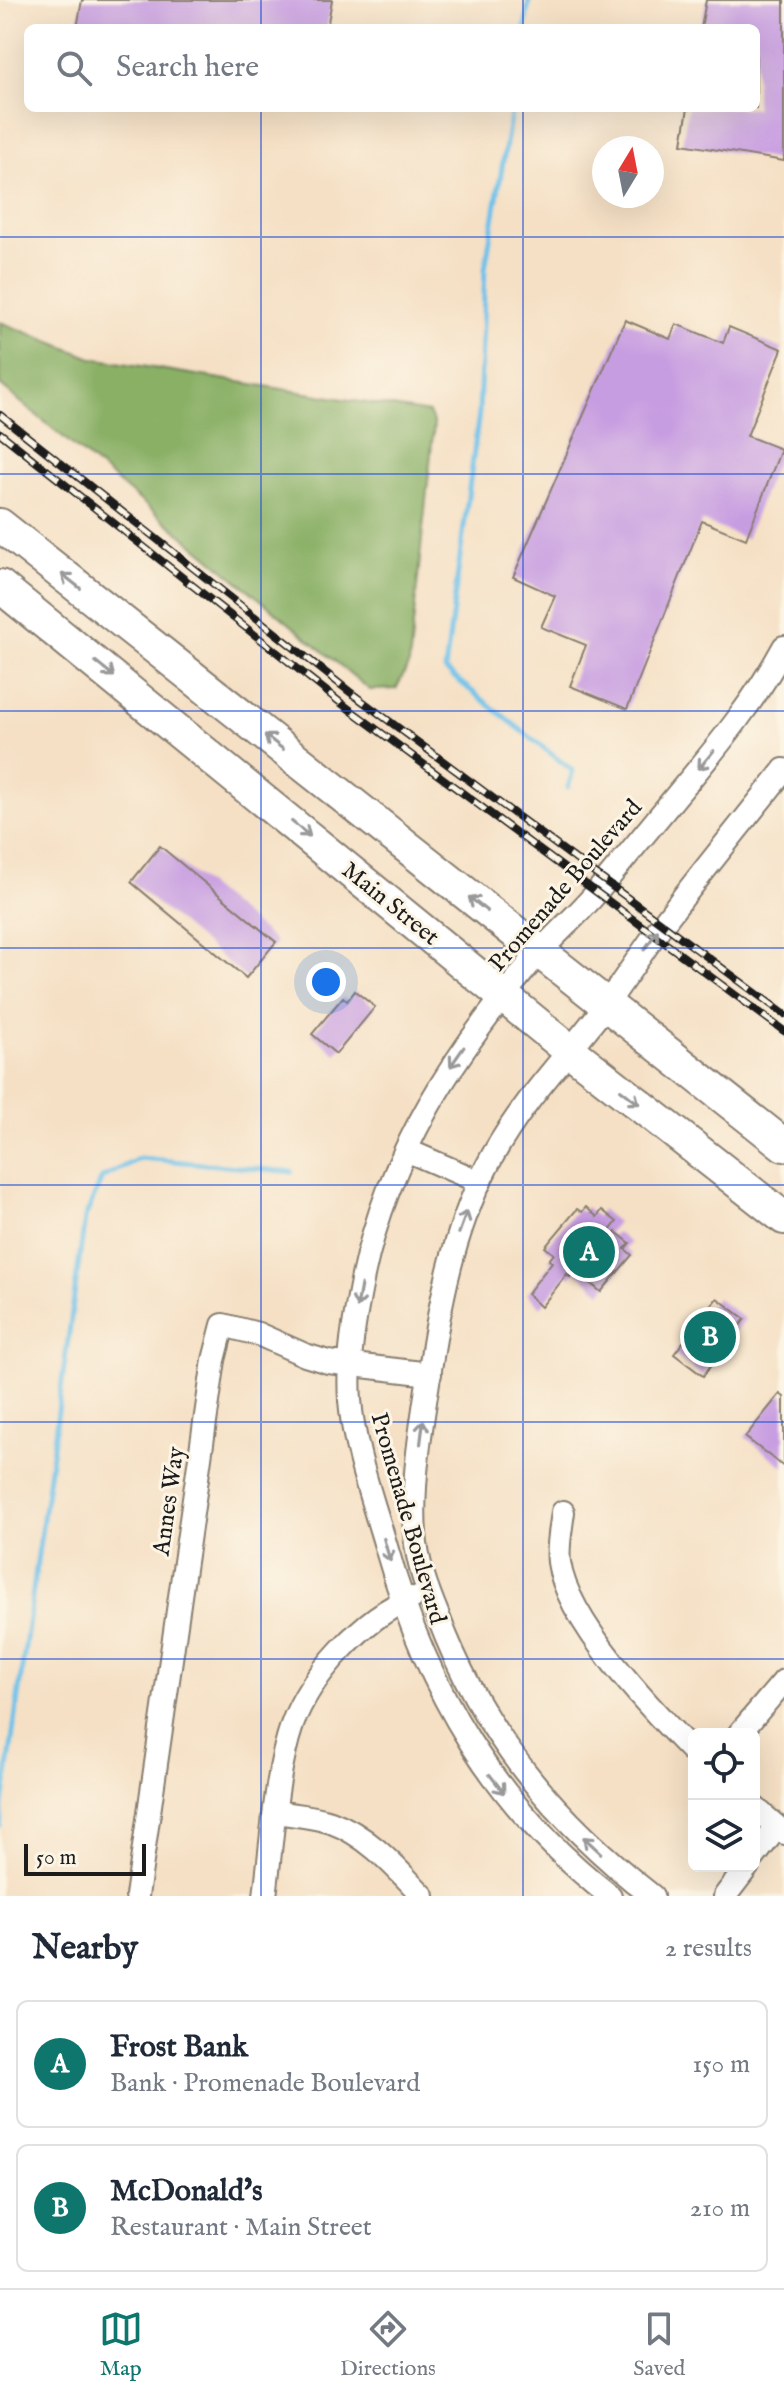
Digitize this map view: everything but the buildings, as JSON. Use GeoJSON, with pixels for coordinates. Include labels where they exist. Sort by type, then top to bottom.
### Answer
{"type":"FeatureCollection","features":[{"type":"Feature","properties":{"kind":"highway"},"geometry":{"type":"LineString","coordinates":[[0,525],[784,1145]]}},
{"type":"Feature","properties":{"kind":"highway","name":"Main Street"},"geometry":{"type":"LineString","coordinates":[[0,586],[568,1049],[784,1218]]}},
{"type":"Feature","properties":{"kind":"street","name":"Promenade Boulevard"},"geometry":{"type":"LineString","coordinates":[[610,1896],[552,1846],[515,1807],[487,1771],[446,1702],[421,1650],[402,1602],[353,1430],[350,1365],[356,1317],[368,1252],[382,1207],[423,1113],[451,1066],[539,952],[596,893],[734,726],[782,655]]}},
{"type":"Feature","properties":{"kind":"street","name":"Promenade Boulevard"},"geometry":{"type":"LineString","coordinates":[[652,1896],[570,1825],[534,1786],[502,1744],[447,1641],[428,1592],[420,1569],[415,1534],[415,1499],[430,1374],[453,1249],[480,1182],[515,1118],[607,1004],[662,925],[784,770]]}},
{"type":"Feature","properties":{"kind":"street"},"geometry":{"type":"LineString","coordinates":[[406,1150],[480,1182]]}},
{"type":"Feature","properties":{"kind":"street","name":"Annes Way"},"geometry":{"type":"LineString","coordinates":[[137,1896],[212,1376],[223,1325],[258,1334],[305,1355],[350,1365],[430,1374]]}},
{"type":"Feature","properties":{"kind":"street"},"geometry":{"type":"LineString","coordinates":[[563,1512],[559,1562],[575,1609],[640,1698],[688,1747]]}},
{"type":"Feature","properties":{"kind":"street"},"geometry":{"type":"LineString","coordinates":[[265,1896],[292,1725],[307,1695],[333,1659],[354,1637],[402,1602],[428,1592]]}},
{"type":"Feature","properties":{"kind":"street"},"geometry":{"type":"LineString","coordinates":[[744,1728],[784,1681]]}},
{"type":"Feature","properties":{"kind":"street"},"geometry":{"type":"LineString","coordinates":[[276,1812],[330,1821],[354,1833],[382,1853],[423,1896]]}},
{"type":"Feature","properties":{"kind":"street"},"geometry":{"type":"LineString","coordinates":[[760,1812],[781,1830],[760,1851]]}},
{"type":"Feature","properties":{"kind":"street"},"geometry":{"type":"LineString","coordinates":[[725,1896],[743,1872]]}},
{"type":"Feature","properties":{"kind":"green space"},"geometry":{"type":"Polygon","coordinates":[[[0,322],[92,358],[429,413],[434,424],[409,664],[396,689],[370,690],[0,385],[0,322]]]}},
{"type":"Feature","properties":{"kind":"waterway"},"geometry":{"type":"LineString","coordinates":[[526,24],[529,0]]}},
{"type":"Feature","properties":{"kind":"waterway"},"geometry":{"type":"LineString","coordinates":[[511,112],[485,269],[479,413],[445,670],[573,771],[568,787]]}},
{"type":"Feature","properties":{"kind":"waterway"},"geometry":{"type":"LineString","coordinates":[[0,1826],[85,1218],[102,1178],[140,1158],[292,1172]]}},
{"type":"Feature","properties":{"kind":"railway"},"geometry":{"type":"LineString","coordinates":[[0,415],[350,692],[784,1014]]}},
{"type":"Feature","properties":{"kind":"railway"},"geometry":{"type":"LineString","coordinates":[[0,433],[341,703],[784,1031]]}},
{"type":"Feature","properties":{"kind":"place","name":"Frost Bank"},"geometry":{"type":"Point","coordinates":[589,1252]}},
{"type":"Feature","properties":{"kind":"place","name":"McDonald's"},"geometry":{"type":"Point","coordinates":[710,1337]}}]}
